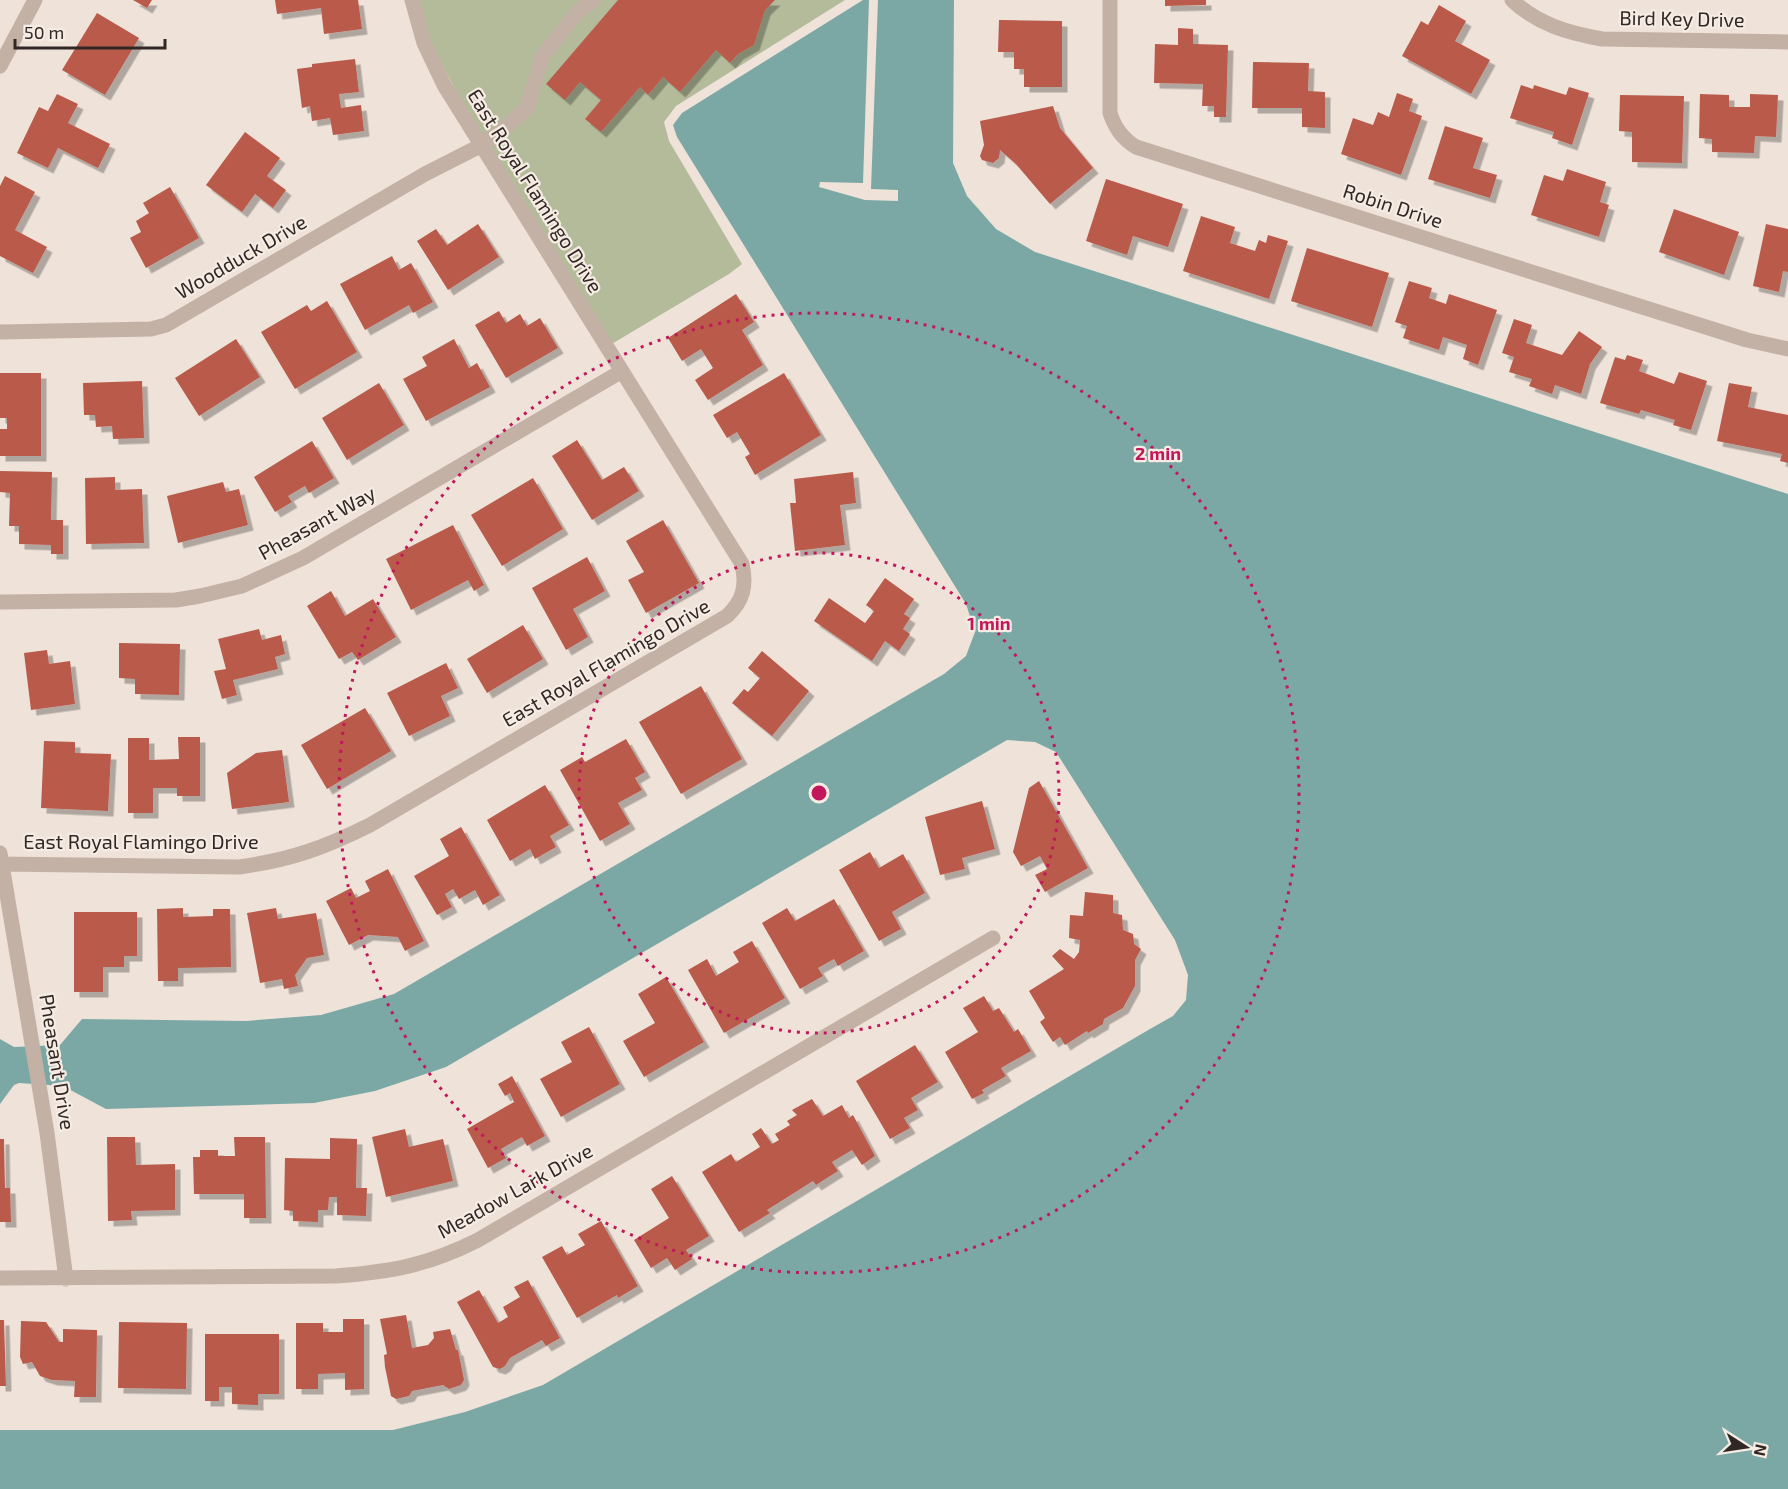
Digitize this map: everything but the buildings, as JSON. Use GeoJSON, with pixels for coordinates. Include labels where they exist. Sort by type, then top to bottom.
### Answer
{"type":"FeatureCollection","features":[{"type":"Feature","properties":{"kind":"street"},"geometry":{"type":"LineString","coordinates":[[0,66],[35,0]]}},
{"type":"Feature","properties":{"kind":"street","name":"East Royal Flamingo Drive"},"geometry":{"type":"LineString","coordinates":[[1,860],[239,867],[271,863],[310,853],[370,825],[727,616],[737,606],[743,594],[745,578],[742,564],[444,86],[424,43],[412,0]]}},
{"type":"Feature","properties":{"kind":"street","name":"Woodduck Drive"},"geometry":{"type":"LineString","coordinates":[[0,332],[151,329],[166,325],[426,174],[482,145],[526,108],[543,55],[579,11],[593,0]]}},
{"type":"Feature","properties":{"kind":"street","name":"Robin Drive"},"geometry":{"type":"LineString","coordinates":[[1110,0],[1110,113],[1114,126],[1124,139],[1136,147],[1747,340],[1788,349]]}},
{"type":"Feature","properties":{"kind":"street","name":"Bird Key Drive"},"geometry":{"type":"LineString","coordinates":[[1512,0],[1545,23],[1572,33],[1602,39],[1788,42]]}},
{"type":"Feature","properties":{"kind":"street","name":"Pheasant Way"},"geometry":{"type":"LineString","coordinates":[[0,602],[176,600],[242,586],[303,558],[621,371]]}},
{"type":"Feature","properties":{"kind":"street","name":"Pheasant Drive"},"geometry":{"type":"LineString","coordinates":[[1,860],[47,1133],[66,1279]]}},
{"type":"Feature","properties":{"kind":"street","name":"Meadow Lark Drive"},"geometry":{"type":"LineString","coordinates":[[0,1278],[359,1275],[381,1273],[416,1265],[478,1240],[993,938]]}},
{"type":"Feature","properties":{"kind":"green space"},"geometry":{"type":"Polygon","coordinates":[[[408,0],[845,0],[676,106],[664,122],[669,141],[742,264],[605,348],[494,163],[408,0]]]}},
{"type":"Feature","properties":{"kind":"water"},"geometry":{"type":"Polygon","coordinates":[[[863,0],[954,0],[953,163],[967,196],[996,229],[1035,252],[1788,494],[1788,1489],[0,1489],[0,1430],[393,1430],[465,1412],[543,1385],[1173,1016],[1186,1000],[1188,975],[1175,940],[1056,752],[1035,742],[1007,740],[446,1067],[375,1091],[314,1103],[106,1109],[63,1086],[19,1083],[14,1085],[0,1104],[0,1039],[14,1047],[60,1045],[82,1019],[246,1021],[321,1015],[394,994],[944,674],[966,656],[975,632],[966,604],[677,137],[673,125],[682,113],[863,0]]]}},
{"type":"Feature","properties":{"kind":"pier"},"geometry":{"type":"Polygon","coordinates":[[[869,0],[878,0],[871,189],[898,190],[898,201],[865,200],[819,187],[820,182],[863,183],[869,0]]]}}]}
